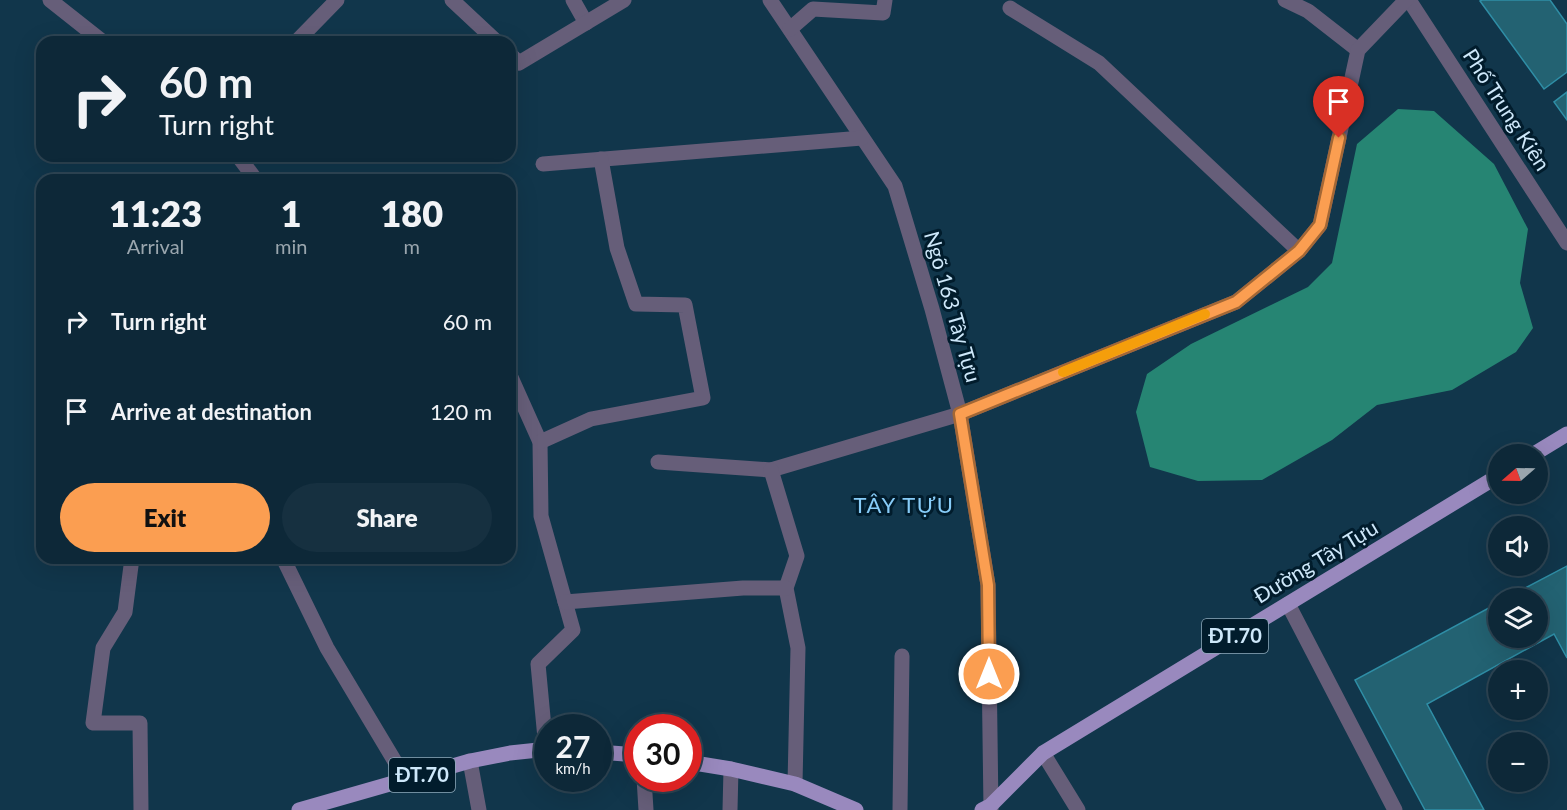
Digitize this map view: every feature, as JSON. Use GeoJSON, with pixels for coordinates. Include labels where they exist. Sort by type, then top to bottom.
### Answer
{"type":"FeatureCollection","features":[{"type":"Feature","properties":{"kind":"main road"},"geometry":{"type":"LineString","coordinates":[[1548,446],[1567,434]]}},
{"type":"Feature","properties":{"kind":"main road","name":"Đường Tây Tựu"},"geometry":{"type":"LineString","coordinates":[[988,809],[1043,753],[1488,482]]}},
{"type":"Feature","properties":{"kind":"main road","name":"ĐT.70"},"geometry":{"type":"LineString","coordinates":[[298,810],[470,761],[534,750]]}},
{"type":"Feature","properties":{"kind":"main road"},"geometry":{"type":"LineString","coordinates":[[702,764],[795,784],[856,810]]}},
{"type":"Feature","properties":{"kind":"street"},"geometry":{"type":"LineString","coordinates":[[50,0],[95,36]]}},
{"type":"Feature","properties":{"kind":"street"},"geometry":{"type":"LineString","coordinates":[[302,36],[337,0]]}},
{"type":"Feature","properties":{"kind":"street"},"geometry":{"type":"LineString","coordinates":[[452,0],[491,36]]}},
{"type":"Feature","properties":{"kind":"street"},"geometry":{"type":"LineString","coordinates":[[573,0],[586,23]]}},
{"type":"Feature","properties":{"kind":"street"},"geometry":{"type":"LineString","coordinates":[[516,60],[519,63],[624,0]]}},
{"type":"Feature","properties":{"kind":"street","name":"Ngõ 163 Tây Tựu"},"geometry":{"type":"LineString","coordinates":[[770,0],[895,186],[960,414],[988,585],[988,809]]}},
{"type":"Feature","properties":{"kind":"street"},"geometry":{"type":"LineString","coordinates":[[790,29],[813,9],[883,13],[885,0]]}},
{"type":"Feature","properties":{"kind":"street"},"geometry":{"type":"LineString","coordinates":[[1285,0],[1308,11],[1358,50]]}},
{"type":"Feature","properties":{"kind":"street"},"geometry":{"type":"LineString","coordinates":[[658,462],[771,470],[960,414],[1236,302],[1299,251],[1320,225],[1358,50],[1407,0]]}},
{"type":"Feature","properties":{"kind":"street","name":"Phố Trung Kiên"},"geometry":{"type":"LineString","coordinates":[[1407,0],[1567,243]]}},
{"type":"Feature","properties":{"kind":"street"},"geometry":{"type":"LineString","coordinates":[[1010,8],[1099,63],[1299,251]]}},
{"type":"Feature","properties":{"kind":"street"},"geometry":{"type":"LineString","coordinates":[[543,164],[862,138]]}},
{"type":"Feature","properties":{"kind":"street"},"geometry":{"type":"LineString","coordinates":[[540,442],[591,418],[703,398],[684,305],[636,304],[617,248],[601,159]]}},
{"type":"Feature","properties":{"kind":"street"},"geometry":{"type":"LineString","coordinates":[[516,388],[540,442],[541,516],[573,630],[538,664],[543,714]]}},
{"type":"Feature","properties":{"kind":"street"},"geometry":{"type":"LineString","coordinates":[[771,470],[797,556],[786,588],[798,648],[795,784]]}},
{"type":"Feature","properties":{"kind":"street"},"geometry":{"type":"LineString","coordinates":[[131,564],[125,612],[103,648],[93,723],[140,723],[141,810]]}},
{"type":"Feature","properties":{"kind":"street"},"geometry":{"type":"LineString","coordinates":[[286,564],[327,648],[406,780]]}},
{"type":"Feature","properties":{"kind":"street"},"geometry":{"type":"LineString","coordinates":[[565,602],[743,588],[786,588]]}},
{"type":"Feature","properties":{"kind":"street"},"geometry":{"type":"LineString","coordinates":[[1288,604],[1395,810]]}},
{"type":"Feature","properties":{"kind":"street"},"geometry":{"type":"LineString","coordinates":[[900,810],[902,656]]}},
{"type":"Feature","properties":{"kind":"street"},"geometry":{"type":"LineString","coordinates":[[1043,753],[1078,810]]}},
{"type":"Feature","properties":{"kind":"street"},"geometry":{"type":"LineString","coordinates":[[470,761],[478,810]]}},
{"type":"Feature","properties":{"kind":"street"},"geometry":{"type":"LineString","coordinates":[[730,810],[731,769]]}},
{"type":"Feature","properties":{"kind":"street"},"geometry":{"type":"LineString","coordinates":[[645,792],[646,810]]}},
{"type":"Feature","properties":{"kind":"shaded area"},"geometry":{"type":"Polygon","coordinates":[[[1398,109],[1434,111],[1494,164],[1528,229],[1520,283],[1533,328],[1516,352],[1452,390],[1377,405],[1332,440],[1262,480],[1198,481],[1150,467],[1136,412],[1147,374],[1191,344],[1308,287],[1332,263],[1357,144],[1398,109]]]}},
{"type":"Feature","properties":{"kind":"building"},"geometry":{"type":"Polygon","coordinates":[[[1550,0],[1567,24],[1567,72],[1544,89],[1480,1],[1550,0]]]}},
{"type":"Feature","properties":{"kind":"building"},"geometry":{"type":"Polygon","coordinates":[[[1567,92],[1567,120],[1554,102],[1567,92]]]}},
{"type":"Feature","properties":{"kind":"building"},"geometry":{"type":"Polygon","coordinates":[[[1567,566],[1567,658],[1554,634],[1548,637],[1548,588],[1525,588],[1567,566]]]}},
{"type":"Feature","properties":{"kind":"building"},"geometry":{"type":"Polygon","coordinates":[[[1488,608],[1488,648],[1529,648],[1507,660],[1488,660],[1488,670],[1427,704],[1484,810],[1425,810],[1355,680],[1488,608]]]}},
{"type":"Feature","properties":{"kind":"slow traffic"},"geometry":{"type":"LineString","coordinates":[[1063,372],[1205,314]]}},
{"type":"Feature","properties":{"kind":"district","name":"TÂY TỰU"},"geometry":{"type":"Point","coordinates":[904,505]}},
{"type":"Feature","properties":{"kind":"route"},"geometry":{"type":"LineString","coordinates":[[989,674],[988,585],[960,414],[1236,302],[1299,251],[1320,225],[1339,138]]}}]}
